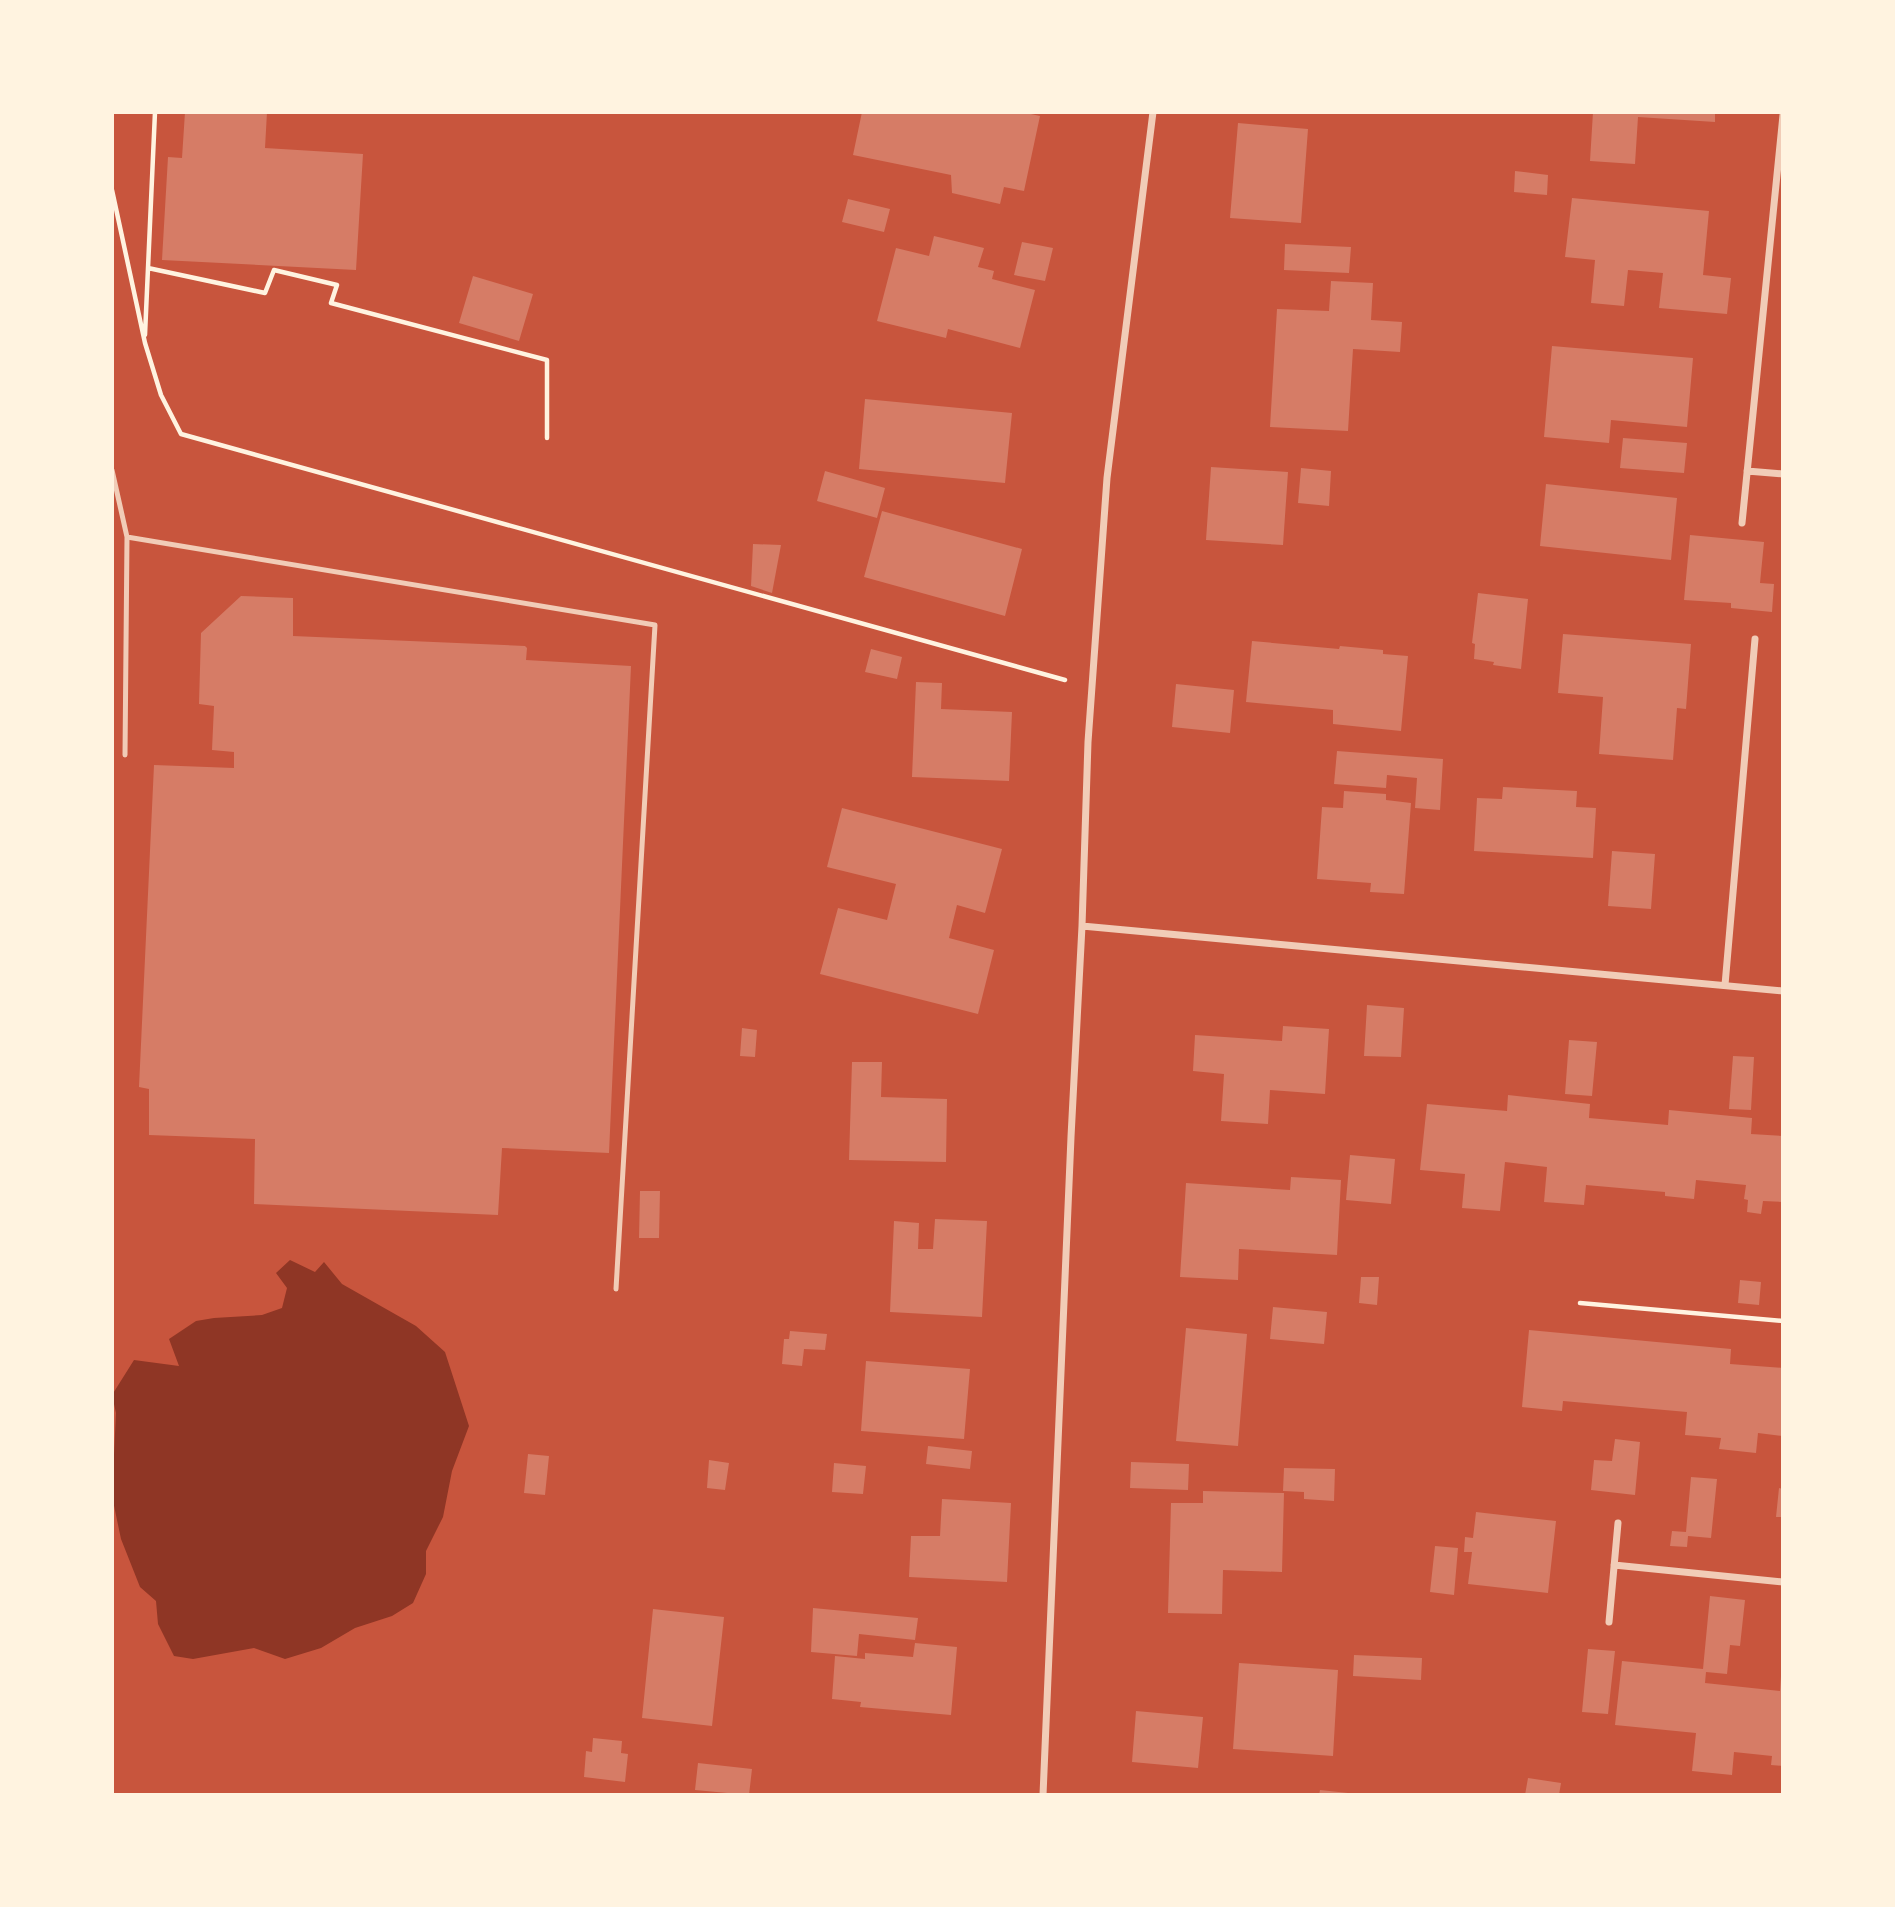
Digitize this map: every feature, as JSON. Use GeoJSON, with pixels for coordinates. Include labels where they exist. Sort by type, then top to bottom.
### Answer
{"type":"FeatureCollection","features":[{"type":"Feature","properties":{"kind":"street"},"geometry":{"type":"LineString","coordinates":[[1043,1795],[1088,742],[1107,478],[1153,112]]}},
{"type":"Feature","properties":{"kind":"street"},"geometry":{"type":"LineString","coordinates":[[1742,523],[1783,115]]}},
{"type":"Feature","properties":{"kind":"street"},"geometry":{"type":"LineString","coordinates":[[1747,471],[1783,474]]}},
{"type":"Feature","properties":{"kind":"street"},"geometry":{"type":"LineString","coordinates":[[1725,985],[1755,639]]}},
{"type":"Feature","properties":{"kind":"street"},"geometry":{"type":"LineString","coordinates":[[1082,926],[1783,991]]}},
{"type":"Feature","properties":{"kind":"street"},"geometry":{"type":"LineString","coordinates":[[1609,1622],[1618,1523]]}},
{"type":"Feature","properties":{"kind":"street"},"geometry":{"type":"LineString","coordinates":[[1614,1565],[1783,1583]]}},
{"type":"Feature","properties":{"kind":"lane"},"geometry":{"type":"LineString","coordinates":[[112,470],[127,537],[125,755]]}},
{"type":"Feature","properties":{"kind":"lane"},"geometry":{"type":"LineString","coordinates":[[127,537],[655,625],[616,1289]]}},
{"type":"Feature","properties":{"kind":"path"},"geometry":{"type":"LineString","coordinates":[[145,342],[155,112]]}},
{"type":"Feature","properties":{"kind":"path"},"geometry":{"type":"LineString","coordinates":[[112,190],[145,342],[161,395],[181,433],[1093,688]]}},
{"type":"Feature","properties":{"kind":"path"},"geometry":{"type":"LineString","coordinates":[[148,268],[265,293],[274,270],[337,285],[331,303],[547,360],[547,438]]}},
{"type":"Feature","properties":{"kind":"path"},"geometry":{"type":"LineString","coordinates":[[1580,1303],[1783,1321]]}},
{"type":"Feature","properties":{"kind":"shaded area"},"geometry":{"type":"Polygon","coordinates":[[[290,1260],[315,1272],[324,1262],[342,1284],[416,1326],[445,1352],[469,1426],[452,1471],[443,1517],[426,1551],[426,1574],[413,1603],[392,1616],[355,1628],[321,1648],[285,1659],[254,1648],[193,1659],[174,1656],[158,1624],[156,1601],[140,1587],[121,1539],[112,1496],[116,1413],[112,1395],[134,1360],[179,1366],[169,1339],[196,1321],[262,1315],[282,1308],[287,1288],[276,1273],[290,1260]]]}},
{"type":"Feature","properties":{"kind":"building"},"geometry":{"type":"Polygon","coordinates":[[[185,112],[267,112],[265,148],[363,154],[356,270],[162,260],[168,157],[182,158],[185,112]]]}},
{"type":"Feature","properties":{"kind":"building"},"geometry":{"type":"Polygon","coordinates":[[[862,112],[1022,112],[1040,116],[1024,191],[1004,187],[1000,204],[952,193],[951,175],[853,155],[862,112]]]}},
{"type":"Feature","properties":{"kind":"building"},"geometry":{"type":"Polygon","coordinates":[[[1593,112],[1715,112],[1715,122],[1638,117],[1635,164],[1590,161],[1593,112]]]}},
{"type":"Feature","properties":{"kind":"building"},"geometry":{"type":"Polygon","coordinates":[[[1238,123],[1308,129],[1301,223],[1230,218],[1238,123]]]}},
{"type":"Feature","properties":{"kind":"building"},"geometry":{"type":"Polygon","coordinates":[[[1515,171],[1548,175],[1547,195],[1514,192],[1515,171]]]}},
{"type":"Feature","properties":{"kind":"building"},"geometry":{"type":"Polygon","coordinates":[[[1572,198],[1709,211],[1703,275],[1731,278],[1727,314],[1659,308],[1663,273],[1628,270],[1624,306],[1591,303],[1595,260],[1565,257],[1572,198]]]}},
{"type":"Feature","properties":{"kind":"building"},"geometry":{"type":"Polygon","coordinates":[[[848,199],[890,209],[884,232],[842,222],[848,199]]]}},
{"type":"Feature","properties":{"kind":"building"},"geometry":{"type":"Polygon","coordinates":[[[934,236],[984,248],[978,267],[994,271],[992,279],[1035,290],[1020,348],[948,329],[946,338],[877,321],[896,248],[929,256],[934,236]]]}},
{"type":"Feature","properties":{"kind":"building"},"geometry":{"type":"Polygon","coordinates":[[[1022,242],[1053,248],[1045,281],[1014,275],[1022,242]]]}},
{"type":"Feature","properties":{"kind":"building"},"geometry":{"type":"Polygon","coordinates":[[[1285,244],[1351,247],[1349,273],[1284,270],[1285,244]]]}},
{"type":"Feature","properties":{"kind":"building"},"geometry":{"type":"Polygon","coordinates":[[[473,276],[533,294],[519,341],[459,323],[473,276]]]}},
{"type":"Feature","properties":{"kind":"building"},"geometry":{"type":"Polygon","coordinates":[[[1331,281],[1373,283],[1371,320],[1402,322],[1400,352],[1353,349],[1348,431],[1270,427],[1277,309],[1329,311],[1331,281]]]}},
{"type":"Feature","properties":{"kind":"building"},"geometry":{"type":"Polygon","coordinates":[[[1552,346],[1693,358],[1687,427],[1611,420],[1609,443],[1544,437],[1552,346]]]}},
{"type":"Feature","properties":{"kind":"building"},"geometry":{"type":"Polygon","coordinates":[[[865,399],[1012,413],[1005,483],[859,469],[865,399]]]}},
{"type":"Feature","properties":{"kind":"building"},"geometry":{"type":"Polygon","coordinates":[[[1623,438],[1687,443],[1684,473],[1620,468],[1623,438]]]}},
{"type":"Feature","properties":{"kind":"building"},"geometry":{"type":"Polygon","coordinates":[[[1211,467],[1288,472],[1283,545],[1206,540],[1211,467]]]}},
{"type":"Feature","properties":{"kind":"building"},"geometry":{"type":"Polygon","coordinates":[[[1301,468],[1331,471],[1329,506],[1298,503],[1301,468]]]}},
{"type":"Feature","properties":{"kind":"building"},"geometry":{"type":"Polygon","coordinates":[[[825,471],[885,488],[877,518],[817,501],[825,471]]]}},
{"type":"Feature","properties":{"kind":"building"},"geometry":{"type":"Polygon","coordinates":[[[1546,484],[1677,498],[1671,560],[1540,546],[1546,484]]]}},
{"type":"Feature","properties":{"kind":"building"},"geometry":{"type":"Polygon","coordinates":[[[882,511],[1022,549],[1005,616],[864,577],[882,511]]]}},
{"type":"Feature","properties":{"kind":"building"},"geometry":{"type":"Polygon","coordinates":[[[1690,535],[1764,542],[1760,583],[1774,584],[1772,612],[1731,608],[1731,603],[1684,600],[1690,535]]]}},
{"type":"Feature","properties":{"kind":"building"},"geometry":{"type":"Polygon","coordinates":[[[753,544],[781,545],[772,593],[751,586],[753,544]]]}},
{"type":"Feature","properties":{"kind":"building"},"geometry":{"type":"Polygon","coordinates":[[[1478,593],[1528,599],[1521,669],[1474,659],[1475,644],[1472,643],[1478,593]]]}},
{"type":"Feature","properties":{"kind":"building"},"geometry":{"type":"Polygon","coordinates":[[[241,596],[293,598],[293,636],[525,646],[526,660],[631,666],[609,1153],[502,1148],[498,1215],[254,1204],[255,1139],[149,1135],[149,1089],[139,1087],[154,765],[234,768],[234,752],[212,750],[214,706],[199,704],[201,633],[241,596]]]}},
{"type":"Feature","properties":{"kind":"building"},"geometry":{"type":"Polygon","coordinates":[[[1563,634],[1691,644],[1686,709],[1677,708],[1673,760],[1599,754],[1603,697],[1558,693],[1563,634]]]}},
{"type":"Feature","properties":{"kind":"building"},"geometry":{"type":"Polygon","coordinates":[[[1252,641],[1383,650],[1383,654],[1408,656],[1401,731],[1333,724],[1333,710],[1246,702],[1252,641]]]}},
{"type":"Feature","properties":{"kind":"building"},"geometry":{"type":"Polygon","coordinates":[[[871,649],[902,657],[897,679],[865,672],[871,649]]]}},
{"type":"Feature","properties":{"kind":"building"},"geometry":{"type":"Polygon","coordinates":[[[916,682],[942,683],[941,709],[1012,712],[1009,781],[912,777],[916,682]]]}},
{"type":"Feature","properties":{"kind":"building"},"geometry":{"type":"Polygon","coordinates":[[[1176,684],[1234,690],[1230,733],[1172,727],[1176,684]]]}},
{"type":"Feature","properties":{"kind":"building"},"geometry":{"type":"Polygon","coordinates":[[[1337,751],[1443,759],[1440,810],[1415,808],[1417,778],[1387,775],[1386,788],[1334,784],[1337,751]]]}},
{"type":"Feature","properties":{"kind":"building"},"geometry":{"type":"Polygon","coordinates":[[[1503,787],[1577,791],[1576,807],[1596,808],[1593,858],[1474,851],[1477,798],[1502,799],[1503,787]]]}},
{"type":"Feature","properties":{"kind":"building"},"geometry":{"type":"Polygon","coordinates":[[[1344,791],[1386,794],[1386,800],[1411,803],[1404,894],[1370,892],[1371,883],[1317,879],[1322,807],[1343,808],[1344,791]]]}},
{"type":"Feature","properties":{"kind":"building"},"geometry":{"type":"Polygon","coordinates":[[[842,808],[1002,849],[985,913],[957,905],[949,938],[994,950],[978,1014],[820,974],[838,908],[887,920],[896,884],[827,867],[842,808]]]}},
{"type":"Feature","properties":{"kind":"building"},"geometry":{"type":"Polygon","coordinates":[[[1612,851],[1655,854],[1651,909],[1608,906],[1612,851]]]}},
{"type":"Feature","properties":{"kind":"building"},"geometry":{"type":"Polygon","coordinates":[[[1367,1005],[1404,1008],[1401,1057],[1364,1056],[1367,1005]]]}},
{"type":"Feature","properties":{"kind":"building"},"geometry":{"type":"Polygon","coordinates":[[[1283,1026],[1329,1029],[1325,1094],[1270,1090],[1268,1124],[1221,1121],[1224,1074],[1193,1071],[1195,1035],[1282,1041],[1283,1026]]]}},
{"type":"Feature","properties":{"kind":"building"},"geometry":{"type":"Polygon","coordinates":[[[742,1028],[757,1030],[755,1057],[740,1056],[742,1028]]]}},
{"type":"Feature","properties":{"kind":"building"},"geometry":{"type":"Polygon","coordinates":[[[1569,1040],[1597,1042],[1592,1096],[1565,1094],[1569,1040]]]}},
{"type":"Feature","properties":{"kind":"building"},"geometry":{"type":"Polygon","coordinates":[[[1733,1056],[1754,1057],[1751,1110],[1729,1109],[1733,1056]]]}},
{"type":"Feature","properties":{"kind":"building"},"geometry":{"type":"Polygon","coordinates":[[[852,1062],[882,1062],[881,1097],[947,1099],[946,1162],[849,1160],[852,1062]]]}},
{"type":"Feature","properties":{"kind":"building"},"geometry":{"type":"Polygon","coordinates":[[[1508,1095],[1590,1104],[1589,1118],[1668,1125],[1669,1110],[1752,1118],[1751,1134],[1783,1136],[1783,1202],[1763,1201],[1761,1214],[1747,1212],[1748,1200],[1744,1199],[1746,1185],[1696,1180],[1694,1199],[1665,1196],[1665,1192],[1586,1185],[1584,1205],[1544,1202],[1547,1167],[1505,1162],[1500,1211],[1462,1208],[1465,1174],[1420,1170],[1427,1104],[1507,1111],[1508,1095]]]}},
{"type":"Feature","properties":{"kind":"building"},"geometry":{"type":"Polygon","coordinates":[[[1350,1155],[1395,1159],[1391,1204],[1346,1200],[1350,1155]]]}},
{"type":"Feature","properties":{"kind":"building"},"geometry":{"type":"Polygon","coordinates":[[[1291,1177],[1341,1180],[1337,1255],[1239,1249],[1238,1280],[1180,1277],[1186,1183],[1290,1190],[1291,1177]]]}},
{"type":"Feature","properties":{"kind":"building"},"geometry":{"type":"Polygon","coordinates":[[[640,1191],[660,1191],[659,1238],[639,1238],[640,1191]]]}},
{"type":"Feature","properties":{"kind":"building"},"geometry":{"type":"Polygon","coordinates":[[[935,1219],[987,1221],[982,1317],[890,1312],[894,1221],[919,1223],[918,1249],[933,1249],[935,1219]]]}},
{"type":"Feature","properties":{"kind":"building"},"geometry":{"type":"Polygon","coordinates":[[[1361,1277],[1379,1277],[1377,1305],[1359,1303],[1361,1277]]]}},
{"type":"Feature","properties":{"kind":"building"},"geometry":{"type":"Polygon","coordinates":[[[1740,1280],[1761,1282],[1759,1305],[1738,1303],[1740,1280]]]}},
{"type":"Feature","properties":{"kind":"building"},"geometry":{"type":"Polygon","coordinates":[[[1273,1307],[1327,1312],[1324,1344],[1270,1339],[1273,1307]]]}},
{"type":"Feature","properties":{"kind":"building"},"geometry":{"type":"Polygon","coordinates":[[[1186,1328],[1247,1334],[1238,1446],[1176,1441],[1186,1328]]]}},
{"type":"Feature","properties":{"kind":"building"},"geometry":{"type":"Polygon","coordinates":[[[1529,1330],[1731,1349],[1730,1364],[1783,1368],[1783,1436],[1758,1433],[1756,1453],[1719,1449],[1721,1438],[1685,1435],[1687,1412],[1563,1401],[1562,1411],[1522,1407],[1529,1330]]]}},
{"type":"Feature","properties":{"kind":"building"},"geometry":{"type":"Polygon","coordinates":[[[790,1331],[827,1334],[825,1350],[804,1349],[802,1366],[782,1364],[784,1339],[789,1339],[790,1331]]]}},
{"type":"Feature","properties":{"kind":"building"},"geometry":{"type":"Polygon","coordinates":[[[866,1361],[970,1369],[964,1439],[861,1431],[866,1361]]]}},
{"type":"Feature","properties":{"kind":"building"},"geometry":{"type":"Polygon","coordinates":[[[1615,1439],[1640,1442],[1635,1495],[1591,1490],[1594,1460],[1612,1461],[1615,1439]]]}},
{"type":"Feature","properties":{"kind":"building"},"geometry":{"type":"Polygon","coordinates":[[[928,1446],[972,1451],[970,1469],[926,1464],[928,1446]]]}},
{"type":"Feature","properties":{"kind":"building"},"geometry":{"type":"Polygon","coordinates":[[[528,1454],[549,1456],[545,1495],[524,1493],[528,1454]]]}},
{"type":"Feature","properties":{"kind":"building"},"geometry":{"type":"Polygon","coordinates":[[[709,1460],[729,1463],[725,1490],[707,1488],[709,1460]]]}},
{"type":"Feature","properties":{"kind":"building"},"geometry":{"type":"Polygon","coordinates":[[[1131,1462],[1189,1464],[1188,1490],[1130,1488],[1131,1462]]]}},
{"type":"Feature","properties":{"kind":"building"},"geometry":{"type":"Polygon","coordinates":[[[834,1463],[866,1466],[863,1494],[832,1492],[834,1463]]]}},
{"type":"Feature","properties":{"kind":"building"},"geometry":{"type":"Polygon","coordinates":[[[1284,1468],[1335,1469],[1334,1501],[1304,1499],[1304,1492],[1283,1491],[1284,1468]]]}},
{"type":"Feature","properties":{"kind":"building"},"geometry":{"type":"Polygon","coordinates":[[[1691,1477],[1717,1479],[1711,1538],[1688,1536],[1687,1547],[1670,1546],[1672,1531],[1686,1532],[1691,1477]]]}},
{"type":"Feature","properties":{"kind":"building"},"geometry":{"type":"Polygon","coordinates":[[[1779,1488],[1783,1489],[1783,1517],[1776,1517],[1779,1488]]]}},
{"type":"Feature","properties":{"kind":"building"},"geometry":{"type":"Polygon","coordinates":[[[1203,1491],[1284,1493],[1282,1572],[1223,1570],[1222,1614],[1168,1613],[1171,1503],[1203,1503],[1203,1491]]]}},
{"type":"Feature","properties":{"kind":"building"},"geometry":{"type":"Polygon","coordinates":[[[942,1499],[1011,1503],[1007,1582],[909,1577],[911,1536],[940,1536],[942,1499]]]}},
{"type":"Feature","properties":{"kind":"building"},"geometry":{"type":"Polygon","coordinates":[[[1476,1512],[1556,1521],[1548,1593],[1468,1584],[1472,1552],[1464,1552],[1465,1537],[1473,1538],[1476,1512]]]}},
{"type":"Feature","properties":{"kind":"building"},"geometry":{"type":"Polygon","coordinates":[[[1435,1546],[1458,1548],[1454,1595],[1430,1592],[1435,1546]]]}},
{"type":"Feature","properties":{"kind":"building"},"geometry":{"type":"Polygon","coordinates":[[[1710,1596],[1745,1600],[1740,1646],[1730,1645],[1727,1674],[1706,1672],[1705,1683],[1780,1691],[1781,1676],[1783,1677],[1783,1766],[1771,1765],[1772,1756],[1734,1752],[1732,1775],[1692,1771],[1696,1733],[1615,1725],[1622,1661],[1703,1669],[1710,1596]]]}},
{"type":"Feature","properties":{"kind":"building"},"geometry":{"type":"Polygon","coordinates":[[[813,1608],[918,1618],[915,1640],[859,1634],[857,1656],[811,1652],[813,1608]]]}},
{"type":"Feature","properties":{"kind":"building"},"geometry":{"type":"Polygon","coordinates":[[[653,1609],[724,1617],[712,1726],[642,1718],[653,1609]]]}},
{"type":"Feature","properties":{"kind":"building"},"geometry":{"type":"Polygon","coordinates":[[[915,1643],[957,1647],[951,1715],[860,1707],[861,1702],[832,1699],[835,1656],[865,1659],[865,1653],[913,1657],[915,1643]]]}},
{"type":"Feature","properties":{"kind":"building"},"geometry":{"type":"Polygon","coordinates":[[[1588,1649],[1615,1651],[1608,1714],[1582,1712],[1588,1649]]]}},
{"type":"Feature","properties":{"kind":"building"},"geometry":{"type":"Polygon","coordinates":[[[1354,1655],[1422,1658],[1421,1680],[1353,1676],[1354,1655]]]}},
{"type":"Feature","properties":{"kind":"building"},"geometry":{"type":"Polygon","coordinates":[[[1239,1663],[1338,1670],[1333,1756],[1233,1749],[1239,1663]]]}},
{"type":"Feature","properties":{"kind":"building"},"geometry":{"type":"Polygon","coordinates":[[[1136,1711],[1203,1717],[1198,1768],[1132,1762],[1136,1711]]]}},
{"type":"Feature","properties":{"kind":"building"},"geometry":{"type":"Polygon","coordinates":[[[593,1738],[622,1741],[621,1753],[628,1754],[625,1782],[584,1777],[586,1751],[592,1752],[593,1738]]]}},
{"type":"Feature","properties":{"kind":"building"},"geometry":{"type":"Polygon","coordinates":[[[698,1763],[752,1769],[749,1795],[695,1790],[698,1763]]]}},
{"type":"Feature","properties":{"kind":"building"},"geometry":{"type":"Polygon","coordinates":[[[1528,1778],[1561,1783],[1559,1795],[1525,1795],[1528,1778]]]}},
{"type":"Feature","properties":{"kind":"building"},"geometry":{"type":"Polygon","coordinates":[[[1320,1790],[1348,1793],[1348,1795],[1319,1795],[1320,1790]]]}}]}
